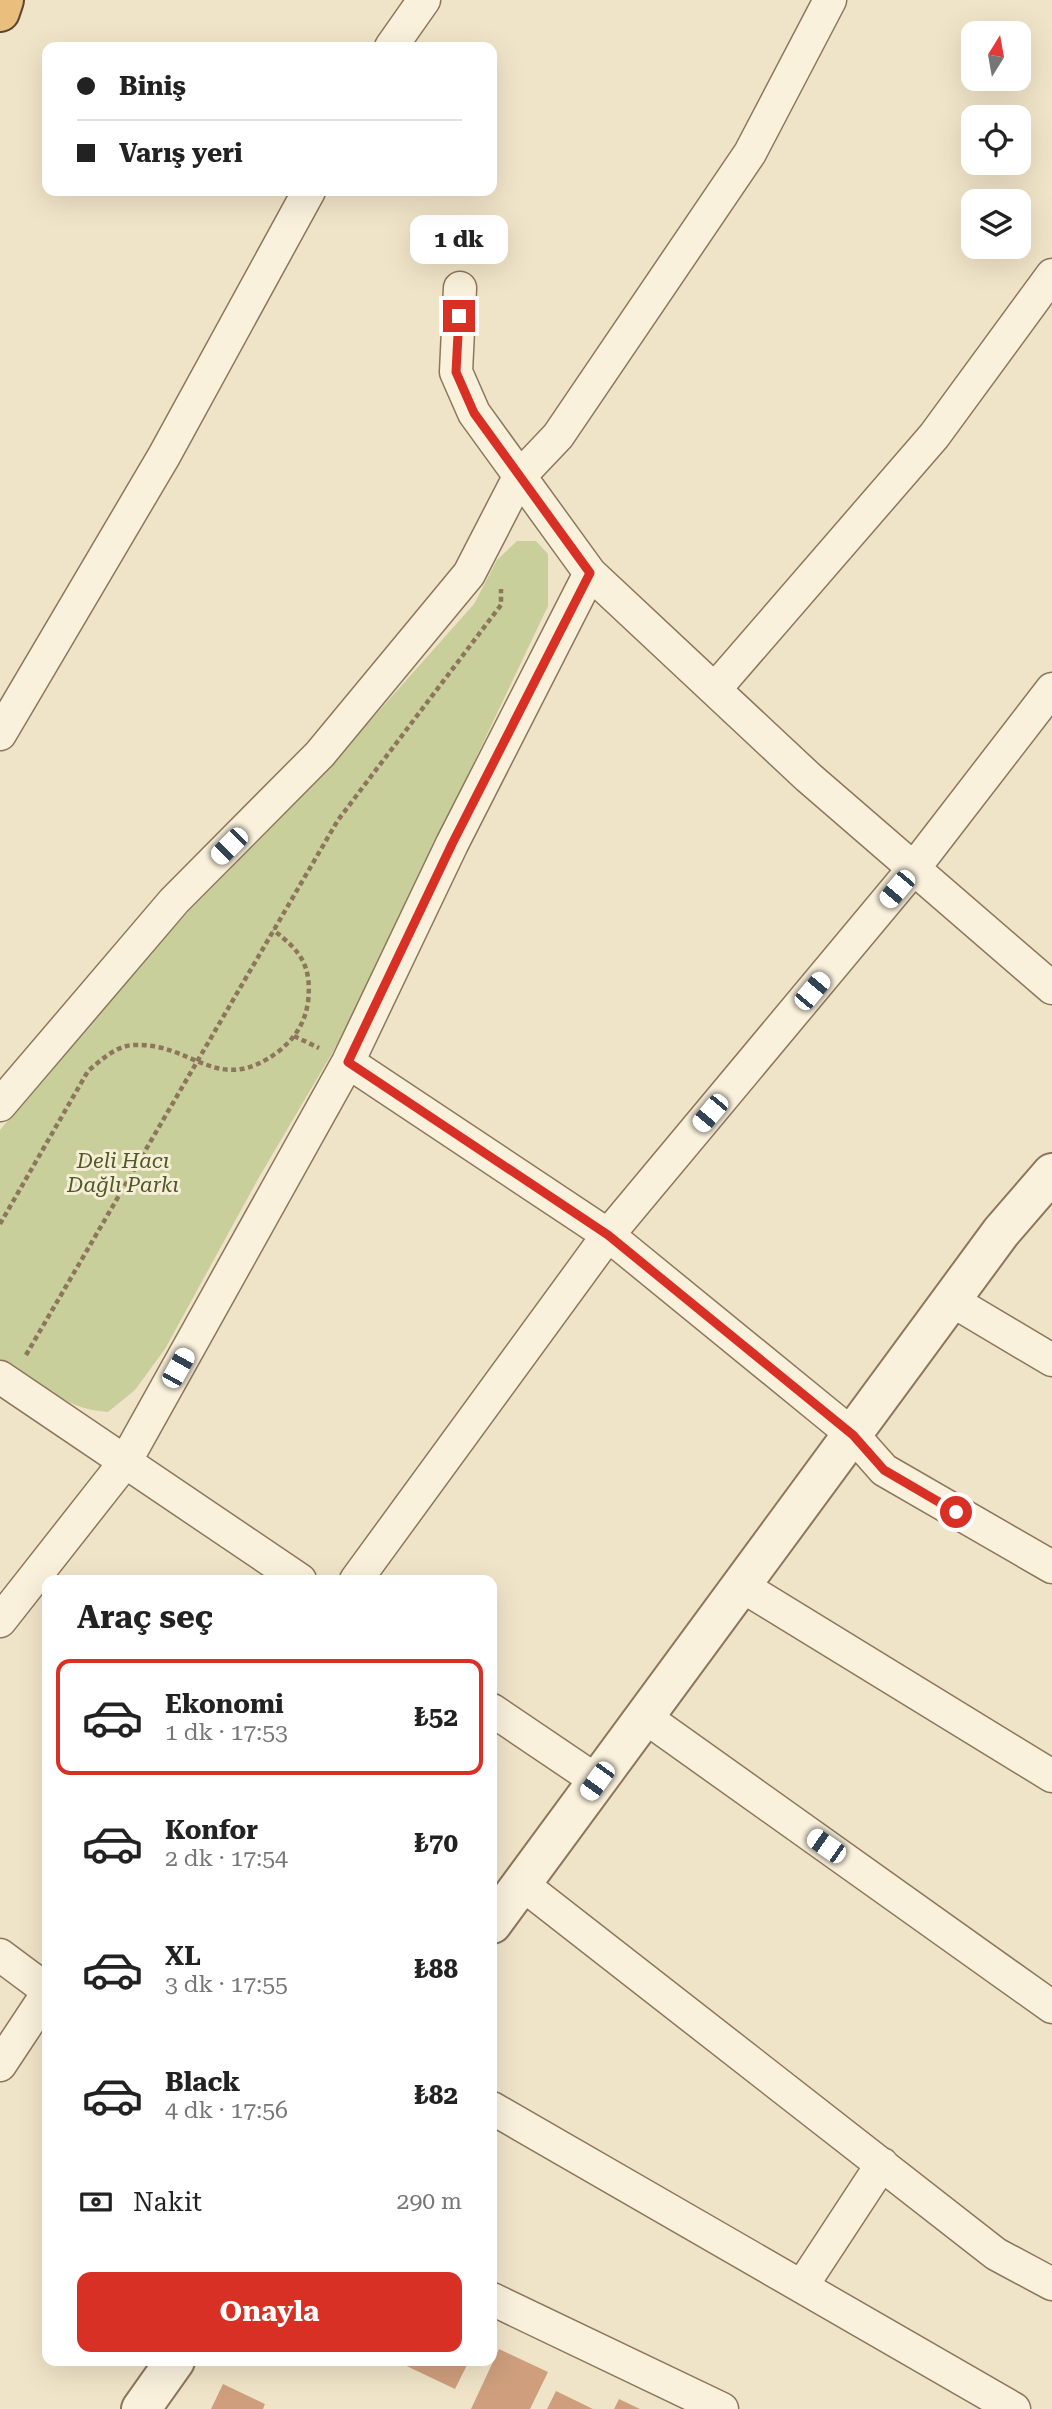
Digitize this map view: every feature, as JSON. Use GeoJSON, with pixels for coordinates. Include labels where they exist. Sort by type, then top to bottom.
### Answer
{"type":"FeatureCollection","features":[{"type":"Feature","properties":{"kind":"highway"},"geometry":{"type":"LineString","coordinates":[[0,12],[4,0]]}},
{"type":"Feature","properties":{"kind":"street"},"geometry":{"type":"LineString","coordinates":[[395,42],[424,0]]}},
{"type":"Feature","properties":{"kind":"street"},"geometry":{"type":"LineString","coordinates":[[0,1105],[174,901],[320,754],[470,574],[519,477],[558,436],[750,153],[830,0]]}},
{"type":"Feature","properties":{"kind":"street"},"geometry":{"type":"LineString","coordinates":[[0,734],[164,456],[247,299],[306,196]]}},
{"type":"Feature","properties":{"kind":"street"},"geometry":{"type":"LineString","coordinates":[[460,288],[456,372],[474,413],[590,573],[808,777],[1052,988]]}},
{"type":"Feature","properties":{"kind":"street"},"geometry":{"type":"LineString","coordinates":[[715,689],[934,436],[1048,288]]}},
{"type":"Feature","properties":{"kind":"street"},"geometry":{"type":"LineString","coordinates":[[0,1621],[125,1462],[348,1062],[452,844],[590,573]]}},
{"type":"Feature","properties":{"kind":"street"},"geometry":{"type":"LineString","coordinates":[[360,1575],[608,1235],[914,869],[1052,689]]}},
{"type":"Feature","properties":{"kind":"street"},"geometry":{"type":"LineString","coordinates":[[348,1062],[608,1235],[853,1435],[884,1470],[1052,1567]]}},
{"type":"Feature","properties":{"kind":"street"},"geometry":{"type":"LineString","coordinates":[[497,1917],[1001,1231],[1052,1173]]}},
{"type":"Feature","properties":{"kind":"street"},"geometry":{"type":"LineString","coordinates":[[951,1300],[1052,1360]]}},
{"type":"Feature","properties":{"kind":"street"},"geometry":{"type":"LineString","coordinates":[[5,1380],[293,1575]]}},
{"type":"Feature","properties":{"kind":"street"},"geometry":{"type":"LineString","coordinates":[[742,1586],[1052,1776]]}},
{"type":"Feature","properties":{"kind":"street"},"geometry":{"type":"LineString","coordinates":[[497,1713],[597,1781]]}},
{"type":"Feature","properties":{"kind":"street"},"geometry":{"type":"LineString","coordinates":[[645,1717],[1052,2007]]}},
{"type":"Feature","properties":{"kind":"street"},"geometry":{"type":"LineString","coordinates":[[522,1884],[996,2254],[1052,2284]]}},
{"type":"Feature","properties":{"kind":"street"},"geometry":{"type":"LineString","coordinates":[[0,1955],[42,1988]]}},
{"type":"Feature","properties":{"kind":"street"},"geometry":{"type":"LineString","coordinates":[[0,2065],[42,2000]]}},
{"type":"Feature","properties":{"kind":"street"},"geometry":{"type":"LineString","coordinates":[[497,2111],[1014,2409]]}},
{"type":"Feature","properties":{"kind":"street"},"geometry":{"type":"LineString","coordinates":[[802,2286],[882,2164]]}},
{"type":"Feature","properties":{"kind":"street"},"geometry":{"type":"LineString","coordinates":[[497,2302],[722,2409]]}},
{"type":"Feature","properties":{"kind":"street"},"geometry":{"type":"LineString","coordinates":[[141,2409],[171,2366]]}},
{"type":"Feature","properties":{"kind":"path"},"geometry":{"type":"LineString","coordinates":[[5,1380],[338,820],[501,605],[500,585],[470,574]]}},
{"type":"Feature","properties":{"kind":"path"},"geometry":{"type":"LineString","coordinates":[[0,1224],[88,1071],[108,1054],[131,1045],[154,1046],[178,1051],[220,1069],[252,1068],[289,1043],[299,1031],[307,1011],[310,985],[303,959],[294,946],[273,930]]}},
{"type":"Feature","properties":{"kind":"green space","name":"Deli Hacı Dağlı Parkı"},"geometry":{"type":"Polygon","coordinates":[[[517,541],[536,541],[548,554],[548,606],[351,1021],[258,1179],[165,1349],[135,1390],[108,1412],[91,1410],[63,1399],[0,1360],[0,1130],[93,1016],[186,914],[312,786],[474,604],[497,560],[517,541]]]}},
{"type":"Feature","properties":{"kind":"building"},"geometry":{"type":"Polygon","coordinates":[[[499,2349],[548,2372],[530,2409],[471,2409],[491,2366],[497,2366],[499,2349]]]}},
{"type":"Feature","properties":{"kind":"building"},"geometry":{"type":"Polygon","coordinates":[[[407,2366],[466,2366],[455,2389],[407,2366]]]}},
{"type":"Feature","properties":{"kind":"building"},"geometry":{"type":"Polygon","coordinates":[[[223,2384],[265,2404],[263,2409],[211,2409],[223,2384]]]}},
{"type":"Feature","properties":{"kind":"building"},"geometry":{"type":"Polygon","coordinates":[[[556,2391],[593,2409],[547,2409],[556,2391]]]}},
{"type":"Feature","properties":{"kind":"building"},"geometry":{"type":"Polygon","coordinates":[[[619,2399],[640,2409],[614,2409],[619,2399]]]}},
{"type":"Feature","properties":{"kind":"route"},"geometry":{"type":"LineString","coordinates":[[459,316],[456,372],[474,413],[590,573],[452,844],[348,1062],[608,1235],[853,1435],[884,1470],[956,1512]]}}]}
